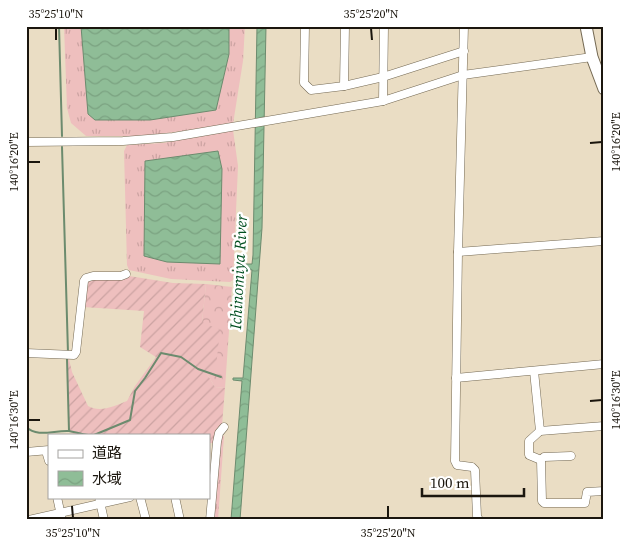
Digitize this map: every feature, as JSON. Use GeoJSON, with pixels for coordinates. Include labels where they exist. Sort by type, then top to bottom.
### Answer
{"type":"FeatureCollection","features":[{"type":"Feature","properties":{"kind":"highway"},"geometry":{"type":"LineString","coordinates":[[586,26],[592,57],[604,89]]}},
{"type":"Feature","properties":{"kind":"street"},"geometry":{"type":"LineString","coordinates":[[305,26],[304,83],[311,90],[344,86],[383,77],[464,51]]}},
{"type":"Feature","properties":{"kind":"street"},"geometry":{"type":"LineString","coordinates":[[344,86],[345,26]]}},
{"type":"Feature","properties":{"kind":"street"},"geometry":{"type":"LineString","coordinates":[[383,101],[384,26]]}},
{"type":"Feature","properties":{"kind":"street"},"geometry":{"type":"LineString","coordinates":[[464,26],[455,461],[457,465],[475,470],[477,516],[479,520]]}},
{"type":"Feature","properties":{"kind":"street"},"geometry":{"type":"LineString","coordinates":[[26,142],[123,141],[172,137],[235,128],[383,101],[463,75],[592,57]]}},
{"type":"Feature","properties":{"kind":"street"},"geometry":{"type":"LineString","coordinates":[[458,252],[604,241]]}},
{"type":"Feature","properties":{"kind":"street"},"geometry":{"type":"LineString","coordinates":[[26,353],[74,355],[76,352],[84,281],[90,277],[121,276],[126,274]]}},
{"type":"Feature","properties":{"kind":"street"},"geometry":{"type":"LineString","coordinates":[[456,378],[604,364]]}},
{"type":"Feature","properties":{"kind":"street"},"geometry":{"type":"LineString","coordinates":[[534,371],[540,431]]}},
{"type":"Feature","properties":{"kind":"street"},"geometry":{"type":"LineString","coordinates":[[541,460],[529,455],[529,442],[540,431],[604,426]]}},
{"type":"Feature","properties":{"kind":"street"},"geometry":{"type":"LineString","coordinates":[[210,520],[217,442],[219,433],[224,427]]}},
{"type":"Feature","properties":{"kind":"street"},"geometry":{"type":"LineString","coordinates":[[26,452],[48,451]]}},
{"type":"Feature","properties":{"kind":"street"},"geometry":{"type":"LineString","coordinates":[[541,460],[544,457],[571,456]]}},
{"type":"Feature","properties":{"kind":"street"},"geometry":{"type":"LineString","coordinates":[[541,460],[542,501],[544,503],[585,503],[587,492],[604,491]]}},
{"type":"Feature","properties":{"kind":"street"},"geometry":{"type":"LineString","coordinates":[[57,498],[62,516]]}},
{"type":"Feature","properties":{"kind":"street"},"geometry":{"type":"LineString","coordinates":[[30,520],[62,516],[100,501],[122,498]]}},
{"type":"Feature","properties":{"kind":"street"},"geometry":{"type":"LineString","coordinates":[[140,498],[146,520]]}},
{"type":"Feature","properties":{"kind":"street"},"geometry":{"type":"LineString","coordinates":[[175,498],[180,520]]}},
{"type":"Feature","properties":{"kind":"street"},"geometry":{"type":"LineString","coordinates":[[100,501],[104,520]]}},
{"type":"Feature","properties":{"kind":"green space"},"geometry":{"type":"Polygon","coordinates":[[[64,26],[245,26],[243,61],[233,124],[145,136],[86,136],[71,123],[67,108],[64,26]]]}},
{"type":"Feature","properties":{"kind":"green space"},"geometry":{"type":"Polygon","coordinates":[[[233,130],[238,166],[233,280],[230,282],[171,279],[129,270],[127,265],[124,151],[127,145],[163,143],[233,130]]]}},
{"type":"Feature","properties":{"kind":"green space"},"geometry":{"type":"Polygon","coordinates":[[[129,276],[173,283],[206,284],[202,322],[220,330],[216,367],[207,374],[215,387],[225,388],[222,426],[215,443],[210,443],[210,434],[74,434],[69,431],[67,359],[69,359],[72,372],[88,406],[102,409],[127,401],[135,386],[156,357],[140,347],[144,311],[83,307],[87,279],[129,276]]]}},
{"type":"Feature","properties":{"kind":"green space"},"geometry":{"type":"Polygon","coordinates":[[[206,284],[232,287],[225,388],[215,387],[207,374],[202,322],[206,284]]]}},
{"type":"Feature","properties":{"kind":"green space"},"geometry":{"type":"Polygon","coordinates":[[[221,434],[224,436],[218,520],[212,520],[221,434]]]}},
{"type":"Feature","properties":{"kind":"water"},"geometry":{"type":"Polygon","coordinates":[[[81,26],[229,26],[229,54],[216,110],[150,120],[95,120],[88,114],[81,26]]]}},
{"type":"Feature","properties":{"kind":"water"},"geometry":{"type":"Polygon","coordinates":[[[257,26],[266,26],[262,228],[240,520],[231,520],[242,381],[233,380],[233,378],[243,378],[252,270],[245,269],[245,264],[252,264],[253,255],[257,26]]]}},
{"type":"Feature","properties":{"kind":"water"},"geometry":{"type":"Polygon","coordinates":[[[218,151],[222,169],[220,264],[167,262],[144,256],[145,161],[218,151]]]}},
{"type":"Feature","properties":{"kind":"waterway"},"geometry":{"type":"LineString","coordinates":[[26,27],[41,26]]}},
{"type":"Feature","properties":{"kind":"waterway"},"geometry":{"type":"LineString","coordinates":[[59,26],[62,136]]}},
{"type":"Feature","properties":{"kind":"waterway"},"geometry":{"type":"LineString","coordinates":[[62,147],[68,353]]}},
{"type":"Feature","properties":{"kind":"waterway"},"geometry":{"type":"LineString","coordinates":[[96,434],[130,420],[135,391],[161,353],[181,357],[198,369],[221,377]]}},
{"type":"Feature","properties":{"kind":"waterway"},"geometry":{"type":"LineString","coordinates":[[67,359],[69,431]]}},
{"type":"Feature","properties":{"kind":"waterway"},"geometry":{"type":"LineString","coordinates":[[26,427],[41,433],[69,431],[83,434]]}},
{"type":"Feature","properties":{"kind":"water label","name":"Ichinomiya River"},"geometry":{"type":"Point","coordinates":[238,272]}}]}
